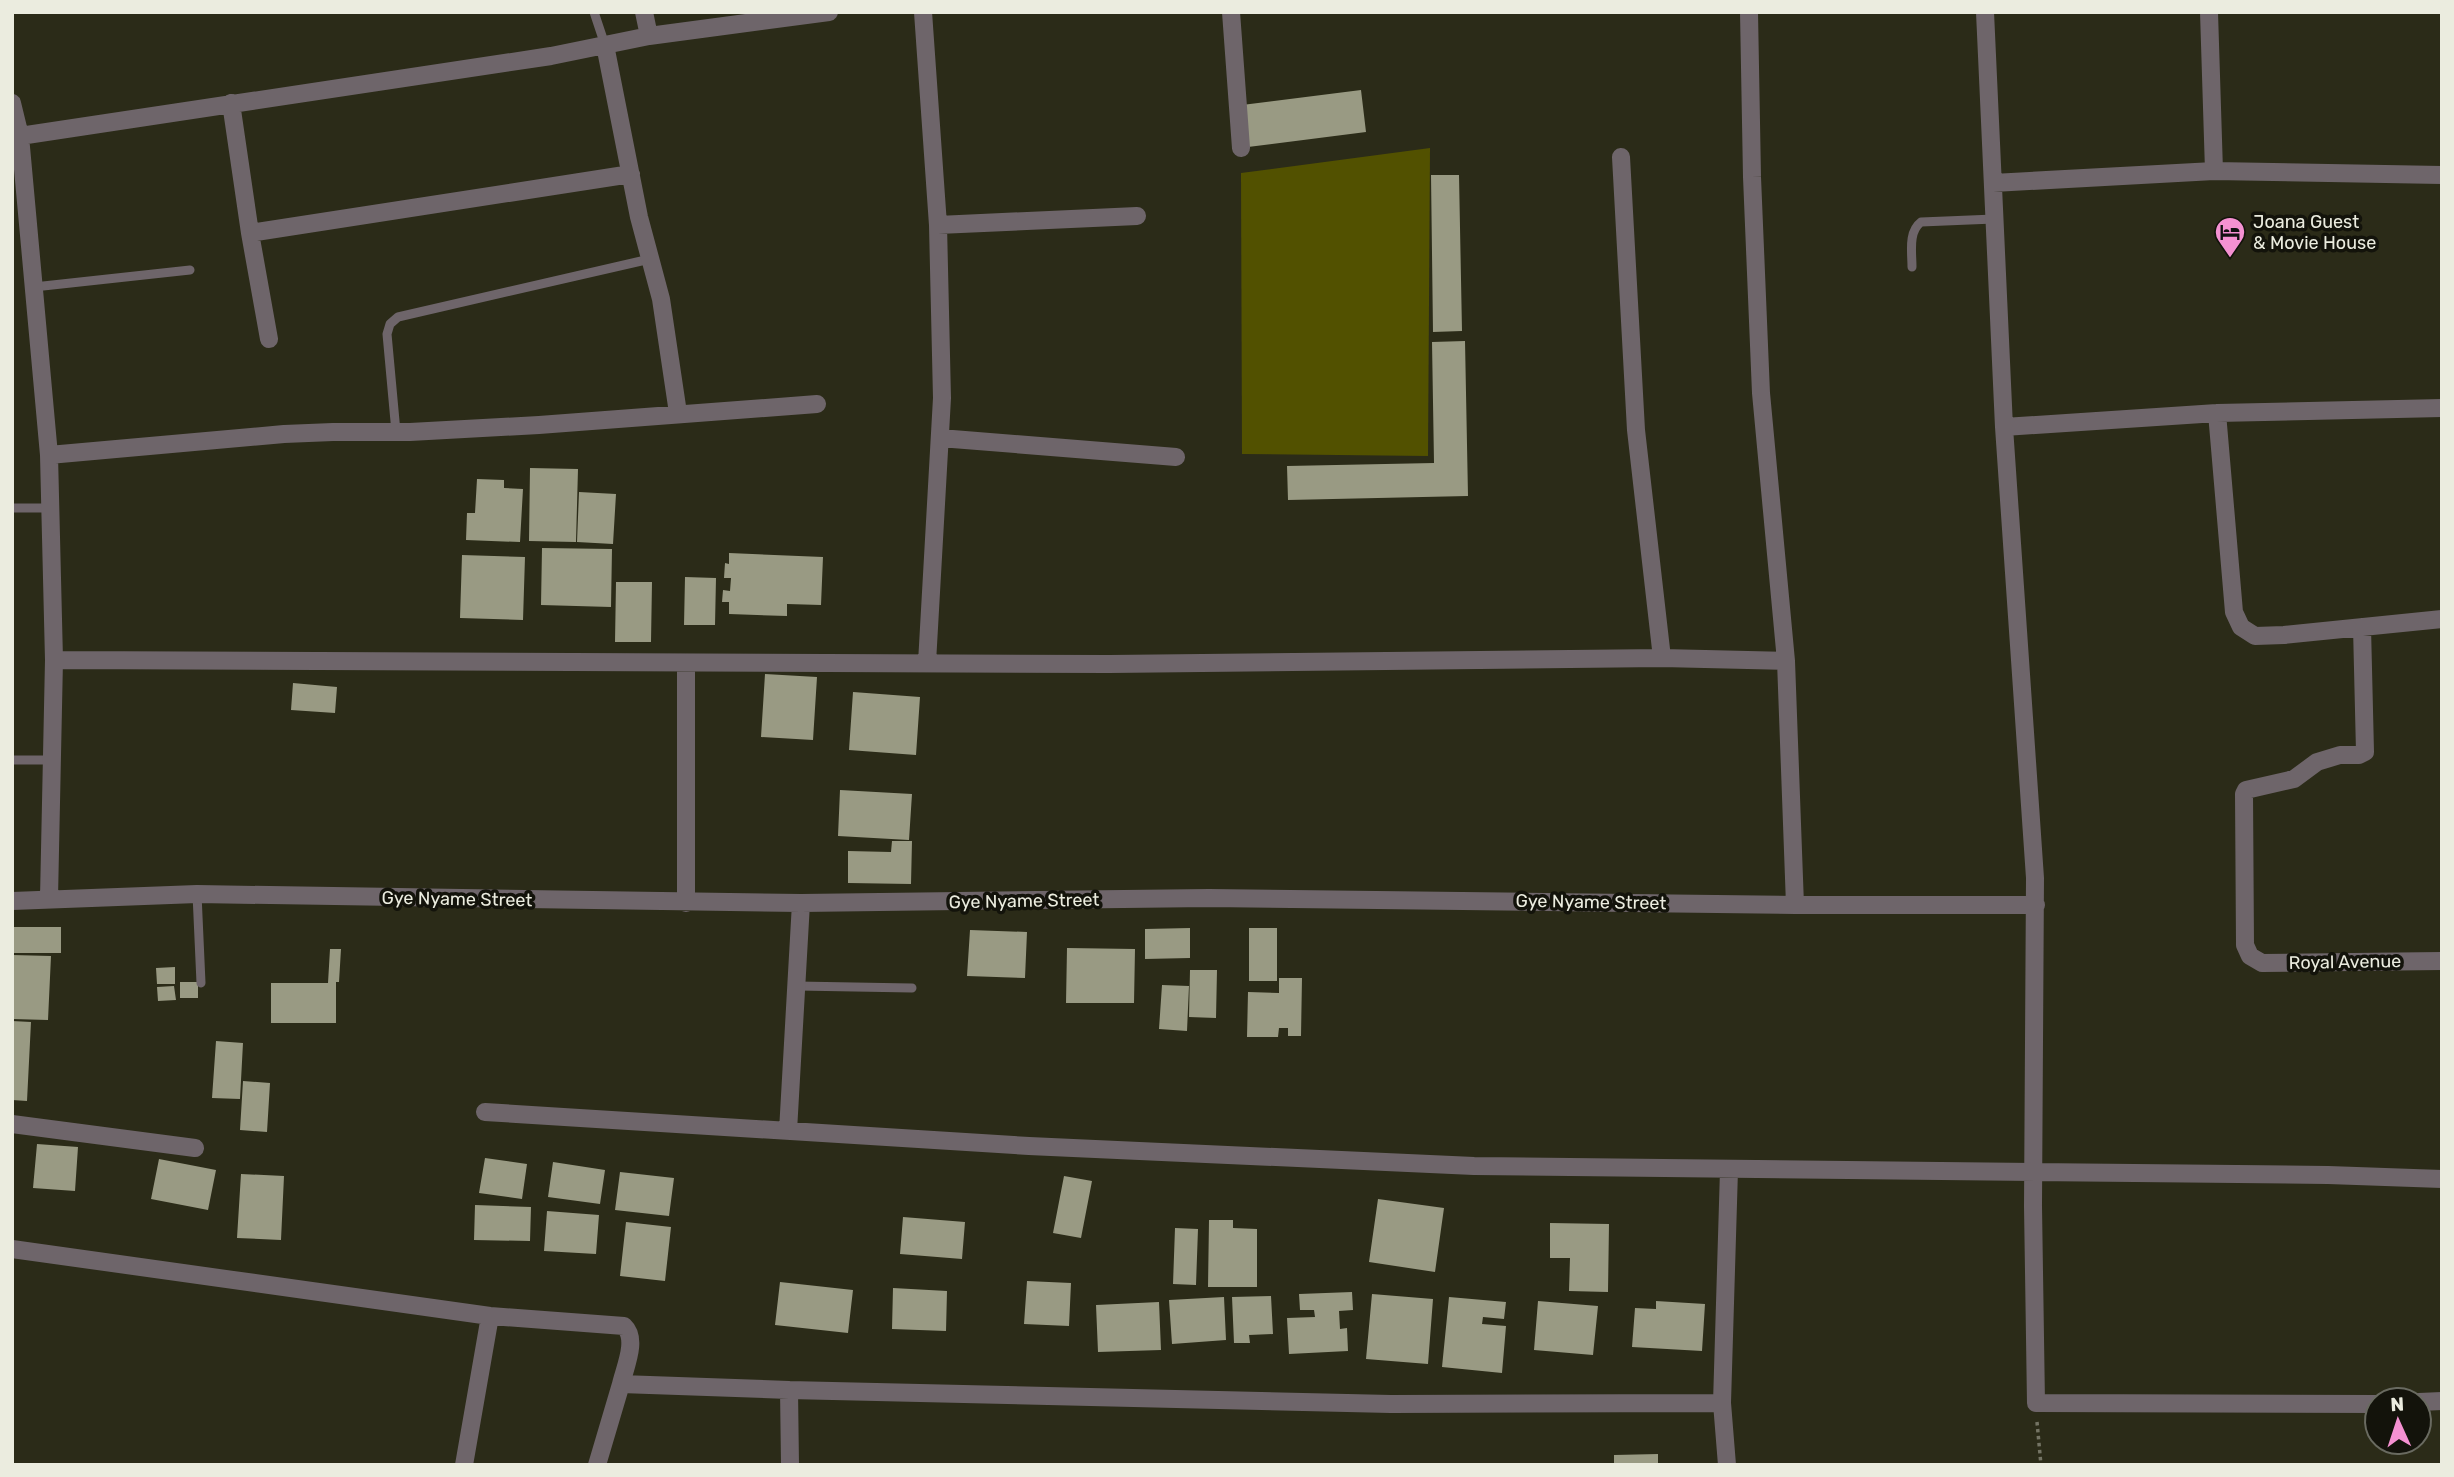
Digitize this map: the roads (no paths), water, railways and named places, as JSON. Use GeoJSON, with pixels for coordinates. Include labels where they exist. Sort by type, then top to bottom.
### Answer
{"type":"FeatureCollection","features":[{"type":"Feature","properties":{"kind":"street"},"geometry":{"type":"LineString","coordinates":[[644,12],[649,36]]}},
{"type":"Feature","properties":{"kind":"street"},"geometry":{"type":"LineString","coordinates":[[18,148],[231,103],[551,56],[649,36],[829,12]]}},
{"type":"Feature","properties":{"kind":"street"},"geometry":{"type":"LineString","coordinates":[[923,12],[938,225],[942,398],[927,663]]}},
{"type":"Feature","properties":{"kind":"street"},"geometry":{"type":"LineString","coordinates":[[1231,12],[1241,148]]}},
{"type":"Feature","properties":{"kind":"street"},"geometry":{"type":"LineString","coordinates":[[1749,12],[1752,177],[1762,393],[1786,661],[1795,905]]}},
{"type":"Feature","properties":{"kind":"street"},"geometry":{"type":"LineString","coordinates":[[1985,12],[2004,427],[2036,905],[2033,1173],[2036,1403],[2363,1404]]}},
{"type":"Feature","properties":{"kind":"street"},"geometry":{"type":"LineString","coordinates":[[2209,12],[2214,171]]}},
{"type":"Feature","properties":{"kind":"street"},"geometry":{"type":"LineString","coordinates":[[605,45],[639,217],[661,299],[678,414]]}},
{"type":"Feature","properties":{"kind":"street"},"geometry":{"type":"LineString","coordinates":[[12,103],[34,287],[49,455],[54,660],[49,898]]}},
{"type":"Feature","properties":{"kind":"street"},"geometry":{"type":"LineString","coordinates":[[231,103],[269,339]]}},
{"type":"Feature","properties":{"kind":"street"},"geometry":{"type":"LineString","coordinates":[[1621,157],[1636,430],[1662,657]]}},
{"type":"Feature","properties":{"kind":"street"},"geometry":{"type":"LineString","coordinates":[[1993,184],[2214,171],[2442,174]]}},
{"type":"Feature","properties":{"kind":"street"},"geometry":{"type":"LineString","coordinates":[[250,233],[631,174]]}},
{"type":"Feature","properties":{"kind":"street"},"geometry":{"type":"LineString","coordinates":[[938,225],[1137,216]]}},
{"type":"Feature","properties":{"kind":"street"},"geometry":{"type":"LineString","coordinates":[[49,455],[284,434],[551,425],[817,404]]}},
{"type":"Feature","properties":{"kind":"street"},"geometry":{"type":"LineString","coordinates":[[2004,427],[2217,413],[2442,408]]}},
{"type":"Feature","properties":{"kind":"street"},"geometry":{"type":"LineString","coordinates":[[2217,413],[2234,612],[2241,627],[2255,636],[2442,619]]}},
{"type":"Feature","properties":{"kind":"street"},"geometry":{"type":"LineString","coordinates":[[940,438],[1176,457]]}},
{"type":"Feature","properties":{"kind":"street","name":"Royal Avenue"},"geometry":{"type":"LineString","coordinates":[[2362,627],[2365,752],[2359,755],[2340,755],[2317,762],[2294,779],[2246,790],[2244,794],[2245,945],[2250,956],[2262,963],[2442,961]]}},
{"type":"Feature","properties":{"kind":"street"},"geometry":{"type":"LineString","coordinates":[[54,660],[1109,664],[1662,657],[1786,661]]}},
{"type":"Feature","properties":{"kind":"street"},"geometry":{"type":"LineString","coordinates":[[686,663],[686,903]]}},
{"type":"Feature","properties":{"kind":"street","name":"Gye Nyame Street"},"geometry":{"type":"LineString","coordinates":[[12,901],[197,894],[801,904],[1209,898],[2036,905]]}},
{"type":"Feature","properties":{"kind":"street"},"geometry":{"type":"LineString","coordinates":[[788,1131],[801,904]]}},
{"type":"Feature","properties":{"kind":"street"},"geometry":{"type":"LineString","coordinates":[[485,1112],[1268,1158],[1474,1166],[2328,1175],[2442,1179]]}},
{"type":"Feature","properties":{"kind":"street"},"geometry":{"type":"LineString","coordinates":[[12,1124],[195,1148]]}},
{"type":"Feature","properties":{"kind":"street"},"geometry":{"type":"LineString","coordinates":[[1727,1465],[1721,1403],[1729,1170]]}},
{"type":"Feature","properties":{"kind":"street"},"geometry":{"type":"LineString","coordinates":[[12,1249],[490,1316],[624,1326],[629,1331],[631,1343],[597,1465]]}},
{"type":"Feature","properties":{"kind":"street"},"geometry":{"type":"LineString","coordinates":[[464,1465],[490,1316]]}},
{"type":"Feature","properties":{"kind":"street"},"geometry":{"type":"LineString","coordinates":[[621,1384],[789,1391],[1377,1403],[1721,1403]]}},
{"type":"Feature","properties":{"kind":"street"},"geometry":{"type":"LineString","coordinates":[[789,1391],[790,1465]]}},
{"type":"Feature","properties":{"kind":"lane"},"geometry":{"type":"LineString","coordinates":[[594,12],[605,45]]}},
{"type":"Feature","properties":{"kind":"lane"},"geometry":{"type":"LineString","coordinates":[[1912,267],[1912,235],[1921,222],[1994,219]]}},
{"type":"Feature","properties":{"kind":"lane"},"geometry":{"type":"LineString","coordinates":[[396,432],[387,334],[390,324],[397,317],[650,260]]}},
{"type":"Feature","properties":{"kind":"lane"},"geometry":{"type":"LineString","coordinates":[[34,287],[190,270]]}},
{"type":"Feature","properties":{"kind":"lane"},"geometry":{"type":"LineString","coordinates":[[12,508],[50,508]]}},
{"type":"Feature","properties":{"kind":"lane"},"geometry":{"type":"LineString","coordinates":[[12,760],[52,760]]}},
{"type":"Feature","properties":{"kind":"lane"},"geometry":{"type":"LineString","coordinates":[[197,894],[201,984]]}},
{"type":"Feature","properties":{"kind":"lane"},"geometry":{"type":"LineString","coordinates":[[797,986],[912,988]]}},
{"type":"Feature","properties":{"kind":"place","name":"Joana Guest & Movie House"},"geometry":{"type":"Point","coordinates":[2230,259]}}]}
